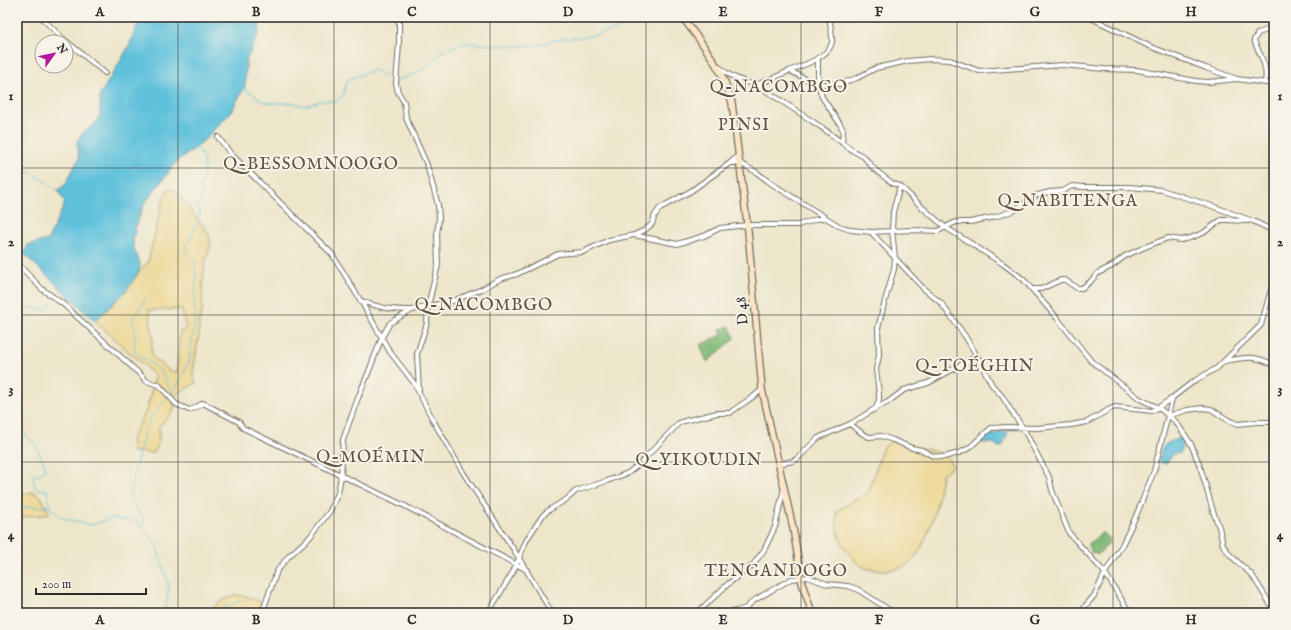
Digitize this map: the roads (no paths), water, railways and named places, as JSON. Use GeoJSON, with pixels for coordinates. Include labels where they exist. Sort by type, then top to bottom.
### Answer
{"type":"FeatureCollection","features":[{"type":"Feature","properties":{"kind":"street"},"geometry":{"type":"LineString","coordinates":[[41,17],[59,35],[105,73]]}},
{"type":"Feature","properties":{"kind":"street"},"geometry":{"type":"LineString","coordinates":[[399,17],[399,44],[396,83],[398,92],[404,102],[406,118],[427,165],[438,205],[439,218],[437,234],[438,265],[428,306],[427,323],[417,354],[419,394]]}},
{"type":"Feature","properties":{"kind":"street","name":"D 48"},"geometry":{"type":"LineString","coordinates":[[682,17],[707,49],[716,64],[730,94],[732,103],[747,225],[762,389],[793,528],[801,577],[812,613]]}},
{"type":"Feature","properties":{"kind":"street"},"geometry":{"type":"LineString","coordinates":[[754,85],[768,81],[808,64],[825,53],[832,43],[829,22],[830,17]]}},
{"type":"Feature","properties":{"kind":"street"},"geometry":{"type":"LineString","coordinates":[[1089,17],[1149,46],[1237,80]]}},
{"type":"Feature","properties":{"kind":"street"},"geometry":{"type":"LineString","coordinates":[[1265,83],[1265,65],[1254,40],[1258,33],[1270,29],[1274,22]]}},
{"type":"Feature","properties":{"kind":"street"},"geometry":{"type":"LineString","coordinates":[[818,58],[818,84],[822,97],[843,130],[842,142]]}},
{"type":"Feature","properties":{"kind":"street"},"geometry":{"type":"LineString","coordinates":[[790,71],[818,84],[840,84],[857,78],[876,68],[908,61],[930,59],[950,60],[979,71],[1063,65],[1104,69],[1137,70],[1196,81],[1208,82],[1237,80],[1274,84]]}},
{"type":"Feature","properties":{"kind":"street"},"geometry":{"type":"LineString","coordinates":[[716,64],[728,74],[762,88],[821,126],[864,157],[874,169],[892,183],[900,186],[924,210],[945,227],[1003,264],[1023,279],[1033,289],[1090,361],[1140,399],[1159,408],[1176,422],[1191,444],[1200,466],[1212,511],[1219,528],[1223,544],[1230,555],[1252,575],[1274,610]]}},
{"type":"Feature","properties":{"kind":"street"},"geometry":{"type":"LineString","coordinates":[[218,137],[231,154],[332,254],[361,300],[390,352],[414,383],[434,422],[464,474],[519,557],[552,613]]}},
{"type":"Feature","properties":{"kind":"street"},"geometry":{"type":"LineString","coordinates":[[361,300],[371,305],[391,310],[412,310],[453,301],[482,289],[500,279],[517,274],[558,254],[583,252],[610,240],[634,235],[645,230],[652,224],[655,215],[660,208],[691,191],[739,155]]}},
{"type":"Feature","properties":{"kind":"street"},"geometry":{"type":"LineString","coordinates":[[730,163],[740,163],[756,172],[772,184],[843,228],[871,232],[892,230],[938,231],[956,222],[970,222],[994,217],[1015,210],[1034,196],[1050,192],[1063,191],[1072,186],[1129,186],[1162,190],[1212,206],[1274,231]]}},
{"type":"Feature","properties":{"kind":"street"},"geometry":{"type":"LineString","coordinates":[[876,408],[879,400],[876,369],[879,356],[878,328],[894,269],[895,258],[892,230],[893,212],[900,186]]}},
{"type":"Feature","properties":{"kind":"street"},"geometry":{"type":"LineString","coordinates":[[634,235],[677,244],[704,236],[720,228],[747,225],[798,225],[817,219],[826,218]]}},
{"type":"Feature","properties":{"kind":"street"},"geometry":{"type":"LineString","coordinates":[[1033,289],[1041,289],[1061,280],[1065,280],[1077,288],[1082,288],[1098,273],[1112,266],[1125,256],[1168,238],[1181,240],[1190,238],[1203,233],[1221,220],[1253,222]]}},
{"type":"Feature","properties":{"kind":"street"},"geometry":{"type":"LineString","coordinates":[[871,232],[923,288],[947,311],[977,356],[992,385],[1002,396],[1023,428],[1049,478],[1052,490],[1069,533],[1105,573],[1130,613]]}},
{"type":"Feature","properties":{"kind":"street"},"geometry":{"type":"LineString","coordinates":[[17,263],[42,289],[63,304],[146,381],[159,384],[176,404],[189,410],[203,403],[239,422],[243,428],[405,506],[527,570]]}},
{"type":"Feature","properties":{"kind":"street"},"geometry":{"type":"LineString","coordinates":[[850,424],[863,434],[870,437],[881,436],[912,448],[922,450],[937,457],[944,457],[960,453],[969,448],[991,428],[1036,428],[1087,422],[1115,407],[1152,411],[1159,408],[1194,381],[1217,368],[1261,325],[1274,283]]}},
{"type":"Feature","properties":{"kind":"street"},"geometry":{"type":"LineString","coordinates":[[262,613],[277,571],[288,557],[310,537],[330,511],[338,493],[341,476],[343,440],[382,337],[390,323],[412,310]]}},
{"type":"Feature","properties":{"kind":"street"},"geometry":{"type":"LineString","coordinates":[[778,464],[797,459],[818,438],[850,424],[888,402],[904,390],[928,383],[977,356]]}},
{"type":"Feature","properties":{"kind":"street"},"geometry":{"type":"LineString","coordinates":[[1225,361],[1252,357],[1264,360],[1274,365]]}},
{"type":"Feature","properties":{"kind":"street"},"geometry":{"type":"LineString","coordinates":[[488,613],[513,572],[527,540],[543,515],[549,510],[567,499],[576,491],[607,481],[628,472],[642,462],[658,444],[684,421],[717,413],[730,413],[762,389]]}},
{"type":"Feature","properties":{"kind":"street"},"geometry":{"type":"LineString","coordinates":[[1081,613],[1094,596],[1105,573],[1122,545],[1149,486],[1157,462],[1172,398]]}},
{"type":"Feature","properties":{"kind":"street"},"geometry":{"type":"LineString","coordinates":[[1168,416],[1187,410],[1202,408],[1211,409],[1228,420],[1238,424],[1274,422]]}},
{"type":"Feature","properties":{"kind":"street"},"geometry":{"type":"LineString","coordinates":[[697,613],[729,583],[752,566],[764,550],[775,527],[784,487]]}},
{"type":"Feature","properties":{"kind":"street"},"geometry":{"type":"LineString","coordinates":[[723,613],[746,608],[753,601],[791,578],[801,577],[808,577],[826,584],[848,586],[894,613]]}},
{"type":"Feature","properties":{"kind":"water"},"geometry":{"type":"Polygon","coordinates":[[[140,17],[260,17],[259,33],[246,61],[245,86],[231,112],[197,147],[178,160],[144,204],[136,226],[133,240],[134,250],[140,263],[139,272],[126,291],[95,321],[24,254],[28,245],[48,240],[65,203],[58,190],[65,185],[79,158],[77,141],[84,132],[94,125],[100,115],[100,95],[129,46],[140,17]]]}},
{"type":"Feature","properties":{"kind":"water"},"geometry":{"type":"Polygon","coordinates":[[[1001,431],[1007,432],[1008,434],[1002,446],[998,447],[994,443],[984,443],[981,441],[987,435],[996,434],[1001,431]]]}},
{"type":"Feature","properties":{"kind":"water"},"geometry":{"type":"Polygon","coordinates":[[[1181,438],[1181,453],[1173,454],[1166,464],[1159,462],[1164,446],[1167,443],[1181,438]]]}},
{"type":"Feature","properties":{"kind":"waterway"},"geometry":{"type":"LineString","coordinates":[[398,80],[414,74],[428,66],[441,52],[464,43],[514,46],[537,45],[561,39],[586,37],[614,30],[640,17]]}},
{"type":"Feature","properties":{"kind":"waterway"},"geometry":{"type":"LineString","coordinates":[[241,90],[249,91],[261,100],[268,103],[292,103],[305,106],[320,101],[336,101],[343,96],[347,80],[373,70],[395,80]]}},
{"type":"Feature","properties":{"kind":"waterway"},"geometry":{"type":"LineString","coordinates":[[169,395],[176,388],[189,362],[196,315],[194,304],[196,279],[195,261],[185,251],[185,247],[197,222],[200,211],[196,206],[201,201],[203,193],[200,190],[204,172],[204,163],[196,146]]}},
{"type":"Feature","properties":{"kind":"waterway"},"geometry":{"type":"LineString","coordinates":[[17,175],[27,172],[32,173],[58,190]]}},
{"type":"Feature","properties":{"kind":"waterway"},"geometry":{"type":"LineString","coordinates":[[146,298],[132,318],[135,330],[134,348],[136,353],[155,365],[162,374],[172,393]]}},
{"type":"Feature","properties":{"kind":"waterway"},"geometry":{"type":"LineString","coordinates":[[17,309],[26,307],[45,310],[53,303]]}},
{"type":"Feature","properties":{"kind":"waterway"},"geometry":{"type":"LineString","coordinates":[[142,528],[144,519],[133,504],[130,492],[144,432],[151,417],[167,398]]}},
{"type":"Feature","properties":{"kind":"waterway"},"geometry":{"type":"LineString","coordinates":[[17,428],[20,428],[36,446],[46,467],[43,473],[32,476],[36,488],[47,491],[49,507],[62,518],[92,525],[113,518],[137,522],[155,541],[169,586],[166,606],[161,613]]}},
{"type":"Feature","properties":{"kind":"waterway"},"geometry":{"type":"LineString","coordinates":[[17,507],[48,507]]}},
{"type":"Feature","properties":{"kind":"waterway"},"geometry":{"type":"LineString","coordinates":[[214,613],[241,600]]}},
{"type":"Feature","properties":{"kind":"district","name":"Q-NACOMBGO"},"geometry":{"type":"Point","coordinates":[779,87]}},
{"type":"Feature","properties":{"kind":"district","name":"PINSI"},"geometry":{"type":"Point","coordinates":[744,125]}},
{"type":"Feature","properties":{"kind":"district","name":"Q-BESSOMNOOGO"},"geometry":{"type":"Point","coordinates":[311,164]}},
{"type":"Feature","properties":{"kind":"district","name":"Q-NABITENGA"},"geometry":{"type":"Point","coordinates":[1068,201]}},
{"type":"Feature","properties":{"kind":"district","name":"Q-NACOMBGO"},"geometry":{"type":"Point","coordinates":[484,305]}},
{"type":"Feature","properties":{"kind":"district","name":"Q-TOÉGHIN"},"geometry":{"type":"Point","coordinates":[975,366]}},
{"type":"Feature","properties":{"kind":"district","name":"Q-MOÉMIN"},"geometry":{"type":"Point","coordinates":[371,457]}},
{"type":"Feature","properties":{"kind":"district","name":"Q-YIKOUDIN"},"geometry":{"type":"Point","coordinates":[699,460]}},
{"type":"Feature","properties":{"kind":"district","name":"TENGANDOGO"},"geometry":{"type":"Point","coordinates":[776,571]}}]}
